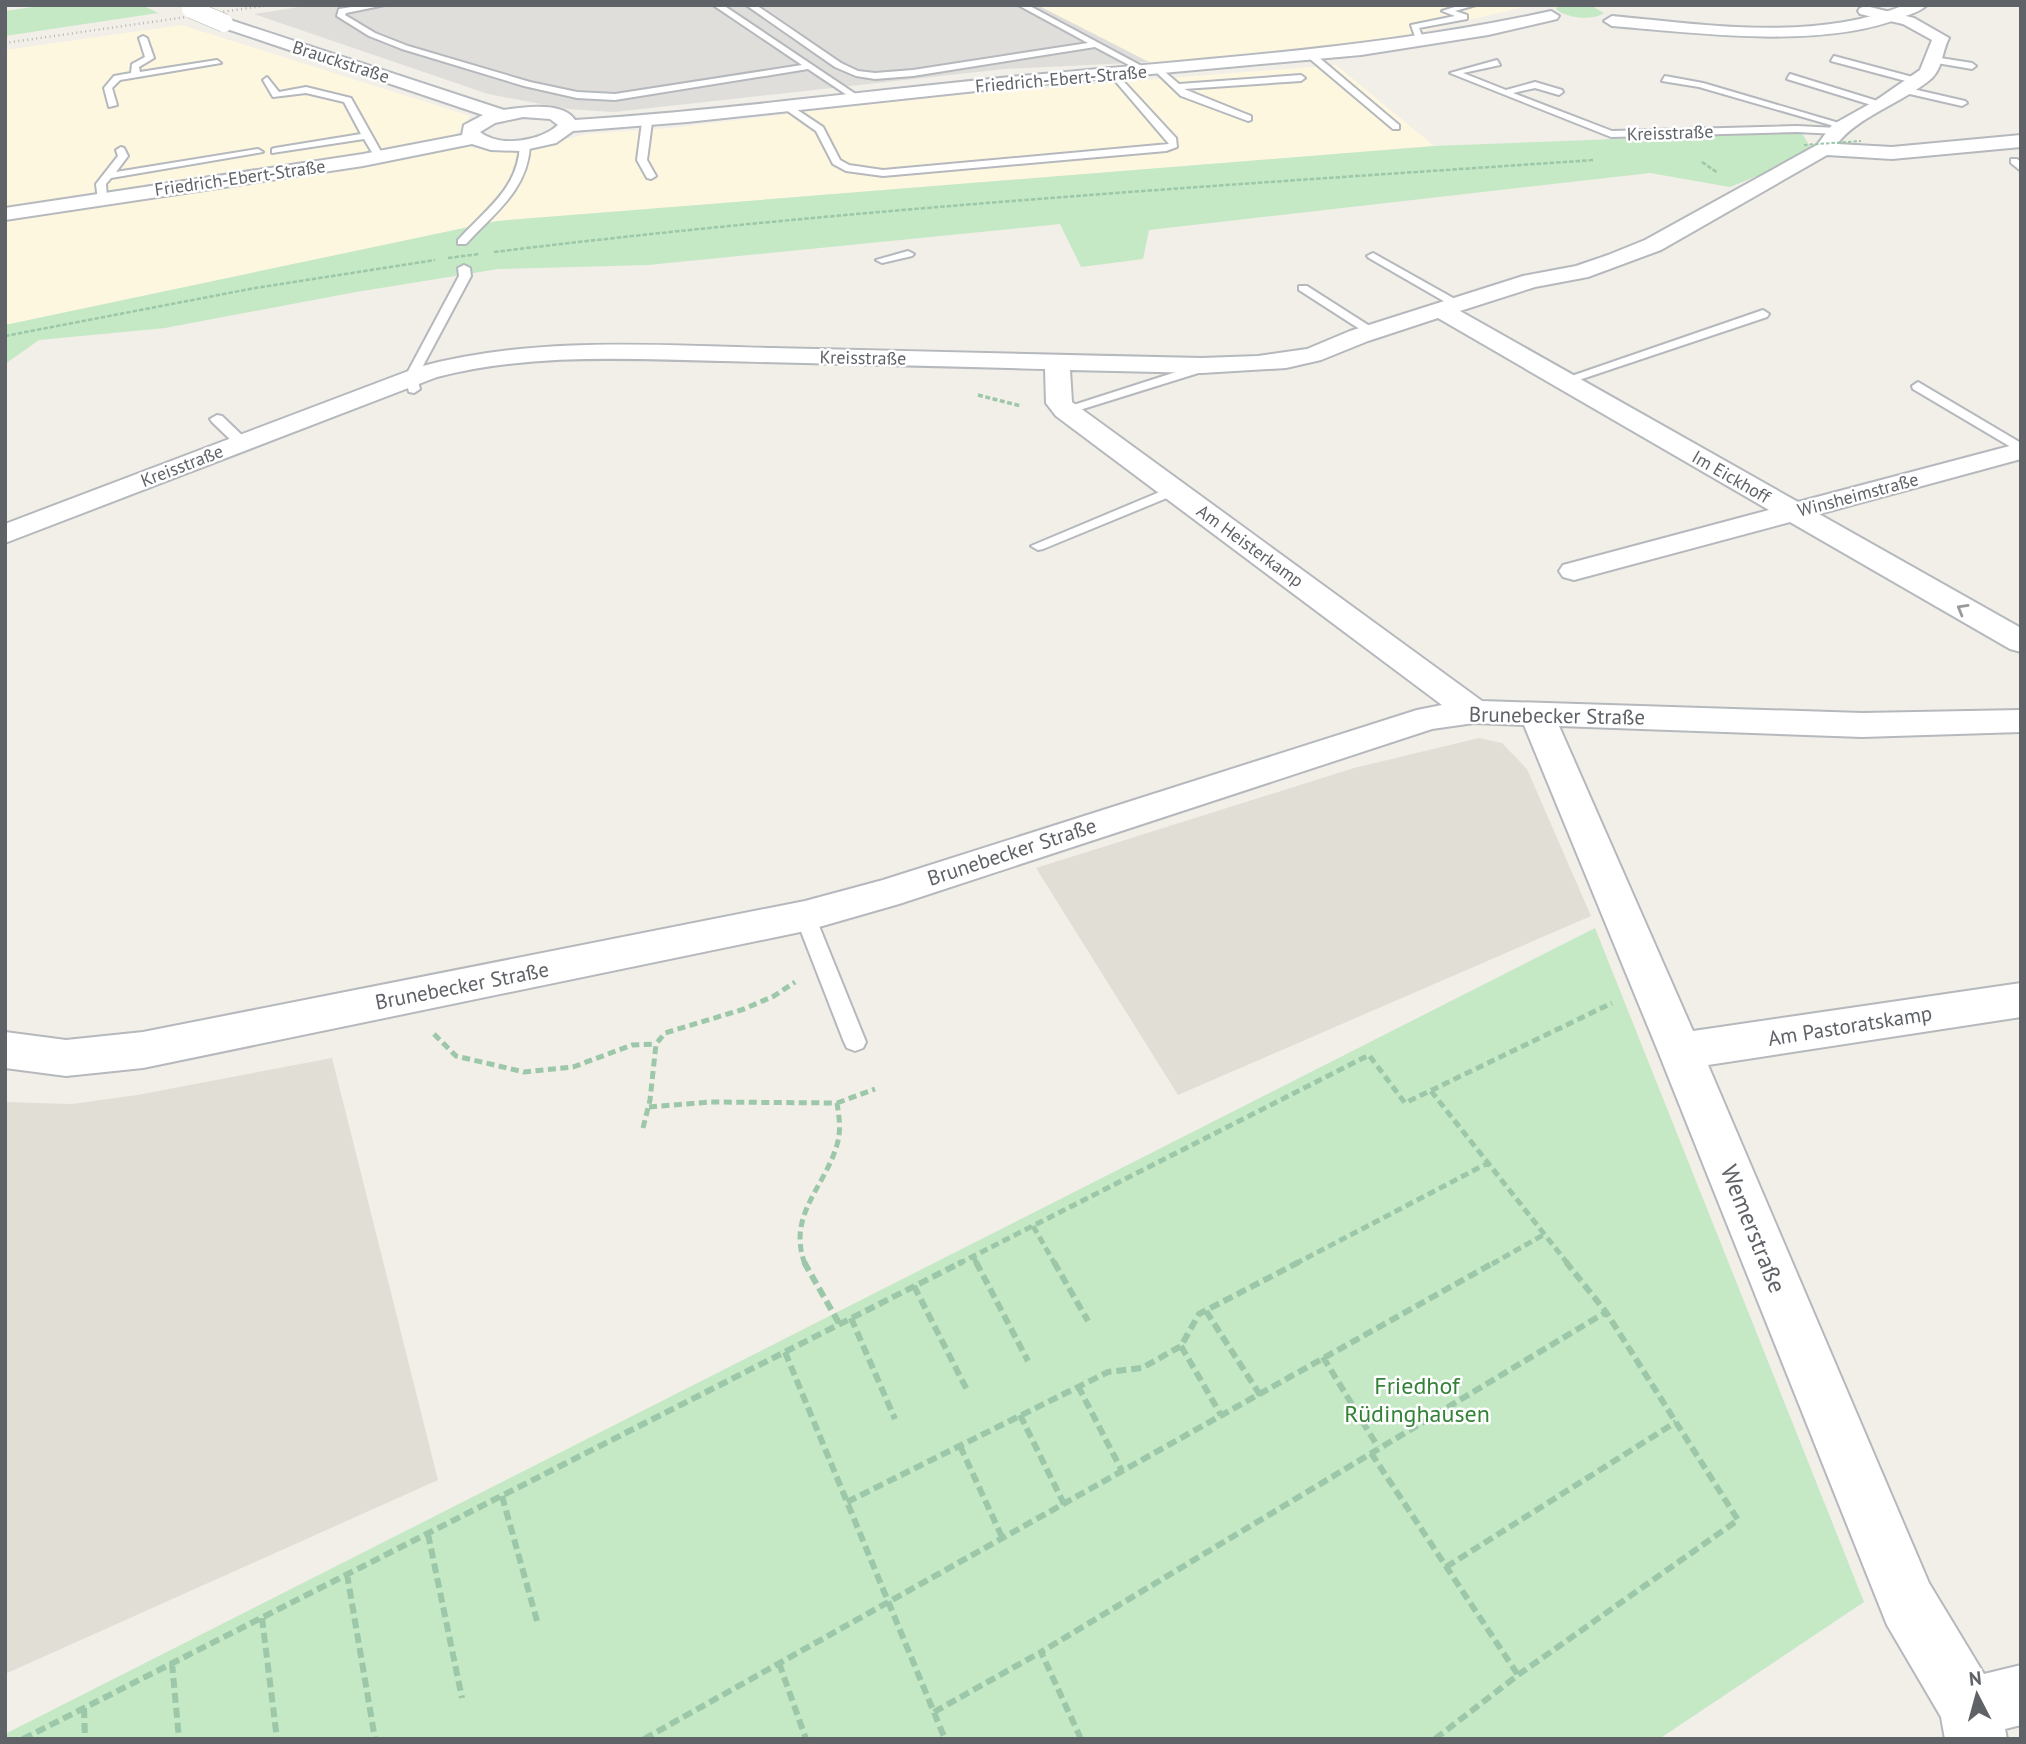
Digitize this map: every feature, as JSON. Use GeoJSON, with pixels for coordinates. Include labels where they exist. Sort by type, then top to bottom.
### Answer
{"type":"FeatureCollection","features":[{"type":"Feature","properties":{"kind":"street"},"geometry":{"type":"LineString","coordinates":[[1612,15],[1704,29],[1767,31],[1830,27],[1874,13],[1919,5]]}},
{"type":"Feature","properties":{"kind":"street","name":"Brauckstraße"},"geometry":{"type":"LineString","coordinates":[[187,7],[224,23],[394,80],[464,100],[500,115]]}},
{"type":"Feature","properties":{"kind":"street","name":"Friedrich-Ebert-Straße"},"geometry":{"type":"LineString","coordinates":[[568,126],[647,122],[1114,74],[1313,57],[1421,43],[1551,13]]}},
{"type":"Feature","properties":{"kind":"street"},"geometry":{"type":"LineString","coordinates":[[1874,13],[1912,32],[1935,54]]}},
{"type":"Feature","properties":{"kind":"street","name":"Kreisstraße"},"geometry":{"type":"LineString","coordinates":[[1151,364],[1284,343],[1366,334],[1531,281],[1580,272],[1616,260],[1653,245],[1668,234],[1717,210],[1750,188],[1824,149],[1841,128],[1913,84],[1935,54]]}},
{"type":"Feature","properties":{"kind":"street","name":"Friedrich-Ebert-Straße"},"geometry":{"type":"LineString","coordinates":[[5,214],[379,157],[473,138],[493,145],[525,145],[550,139],[564,132],[568,126],[566,119],[561,116],[544,112],[500,115],[471,129],[473,138]]}},
{"type":"Feature","properties":{"kind":"street"},"geometry":{"type":"LineString","coordinates":[[1824,149],[1883,153],[1924,152],[2021,141]]}},
{"type":"Feature","properties":{"kind":"street","name":"Im Eickhoff"},"geometry":{"type":"LineString","coordinates":[[1450,308],[1563,381],[2021,642]]}},
{"type":"Feature","properties":{"kind":"street","name":"Kreisstraße"},"geometry":{"type":"LineString","coordinates":[[5,534],[360,399],[412,383],[575,354],[636,352],[1151,364],[1204,368],[1315,354],[1340,348],[1366,334]]}},
{"type":"Feature","properties":{"kind":"street"},"geometry":{"type":"LineString","coordinates":[[1056,362],[1059,403],[1065,410]]}},
{"type":"Feature","properties":{"kind":"street","name":"Am Heisterkamp"},"geometry":{"type":"LineString","coordinates":[[1065,410],[1474,712]]}},
{"type":"Feature","properties":{"kind":"street","name":"Winsheimstraße"},"geometry":{"type":"LineString","coordinates":[[1574,571],[2021,450]]}},
{"type":"Feature","properties":{"kind":"street","name":"Brunebecker Straße"},"geometry":{"type":"LineString","coordinates":[[5,1050],[66,1058],[143,1050],[805,916],[885,894],[1429,718],[1474,712],[1862,725],[2021,721]]}},
{"type":"Feature","properties":{"kind":"street","name":"Wemerstraße"},"geometry":{"type":"LineString","coordinates":[[1537,715],[1680,1051],[1908,1604],[1989,1714]]}},
{"type":"Feature","properties":{"kind":"street","name":"Am Pastoratskamp"},"geometry":{"type":"LineString","coordinates":[[1680,1051],[2021,1000]]}},
{"type":"Feature","properties":{"kind":"lane"},"geometry":{"type":"LineString","coordinates":[[381,5],[342,11],[341,16],[357,27],[398,46],[551,92],[585,98],[615,97],[810,66]]}},
{"type":"Feature","properties":{"kind":"lane"},"geometry":{"type":"LineString","coordinates":[[717,5],[859,99]]}},
{"type":"Feature","properties":{"kind":"lane"},"geometry":{"type":"LineString","coordinates":[[750,5],[838,65],[856,73],[875,76],[913,73],[1098,44]]}},
{"type":"Feature","properties":{"kind":"lane"},"geometry":{"type":"LineString","coordinates":[[1022,5],[1153,71],[1209,105],[1248,118]]}},
{"type":"Feature","properties":{"kind":"lane"},"geometry":{"type":"LineString","coordinates":[[1421,43],[1414,27],[1464,17],[1446,11],[1472,5]]}},
{"type":"Feature","properties":{"kind":"lane"},"geometry":{"type":"LineString","coordinates":[[136,75],[135,66],[150,58],[143,38]]}},
{"type":"Feature","properties":{"kind":"lane"},"geometry":{"type":"LineString","coordinates":[[1935,54],[1972,66]]}},
{"type":"Feature","properties":{"kind":"lane"},"geometry":{"type":"LineString","coordinates":[[1313,57],[1396,127]]}},
{"type":"Feature","properties":{"kind":"lane"},"geometry":{"type":"LineString","coordinates":[[1834,59],[1940,93]]}},
{"type":"Feature","properties":{"kind":"lane"},"geometry":{"type":"LineString","coordinates":[[1861,62],[1962,103]]}},
{"type":"Feature","properties":{"kind":"lane"},"geometry":{"type":"LineString","coordinates":[[112,105],[108,88],[117,78],[217,63]]}},
{"type":"Feature","properties":{"kind":"lane","name":"Kreisstraße"},"geometry":{"type":"LineString","coordinates":[[1497,63],[1454,73],[1598,130],[1621,135],[1841,128]]}},
{"type":"Feature","properties":{"kind":"lane"},"geometry":{"type":"LineString","coordinates":[[787,107],[820,129],[836,162],[846,168],[883,173],[1166,148],[1174,145],[1173,140],[1114,74]]}},
{"type":"Feature","properties":{"kind":"lane"},"geometry":{"type":"LineString","coordinates":[[1790,77],[1881,105]]}},
{"type":"Feature","properties":{"kind":"lane"},"geometry":{"type":"LineString","coordinates":[[1176,87],[1301,78]]}},
{"type":"Feature","properties":{"kind":"lane"},"geometry":{"type":"LineString","coordinates":[[267,80],[277,98],[306,90],[348,100],[379,157]]}},
{"type":"Feature","properties":{"kind":"lane"},"geometry":{"type":"LineString","coordinates":[[1666,82],[1681,82],[1841,128]]}},
{"type":"Feature","properties":{"kind":"lane"},"geometry":{"type":"LineString","coordinates":[[1510,95],[1510,90],[1535,85],[1559,92]]}},
{"type":"Feature","properties":{"kind":"lane"},"geometry":{"type":"LineString","coordinates":[[647,122],[642,160],[651,176]]}},
{"type":"Feature","properties":{"kind":"lane"},"geometry":{"type":"LineString","coordinates":[[275,151],[367,136]]}},
{"type":"Feature","properties":{"kind":"lane"},"geometry":{"type":"LineString","coordinates":[[462,242],[505,201],[526,163],[525,145]]}},
{"type":"Feature","properties":{"kind":"lane"},"geometry":{"type":"LineString","coordinates":[[102,199],[101,184],[123,156],[121,150]]}},
{"type":"Feature","properties":{"kind":"lane"},"geometry":{"type":"LineString","coordinates":[[107,176],[258,152]]}},
{"type":"Feature","properties":{"kind":"lane"},"geometry":{"type":"LineString","coordinates":[[882,260],[908,254]]}},
{"type":"Feature","properties":{"kind":"lane"},"geometry":{"type":"LineString","coordinates":[[1373,256],[1450,308]]}},
{"type":"Feature","properties":{"kind":"lane"},"geometry":{"type":"LineString","coordinates":[[412,383],[465,276],[464,268]]}},
{"type":"Feature","properties":{"kind":"lane"},"geometry":{"type":"LineString","coordinates":[[1303,288],[1366,334]]}},
{"type":"Feature","properties":{"kind":"lane"},"geometry":{"type":"LineString","coordinates":[[1563,381],[1763,314]]}},
{"type":"Feature","properties":{"kind":"lane"},"geometry":{"type":"LineString","coordinates":[[1065,410],[1204,368]]}},
{"type":"Feature","properties":{"kind":"lane"},"geometry":{"type":"LineString","coordinates":[[1918,386],[2021,450]]}},
{"type":"Feature","properties":{"kind":"lane"},"geometry":{"type":"LineString","coordinates":[[217,419],[242,443]]}},
{"type":"Feature","properties":{"kind":"lane"},"geometry":{"type":"LineString","coordinates":[[1038,546],[1174,490]]}},
{"type":"Feature","properties":{"kind":"lane"},"geometry":{"type":"LineString","coordinates":[[805,916],[855,1042]]}},
{"type":"Feature","properties":{"kind":"path"},"geometry":{"type":"LineString","coordinates":[[1804,145],[1861,141]]}},
{"type":"Feature","properties":{"kind":"path"},"geometry":{"type":"LineString","coordinates":[[500,251],[587,239],[803,217],[1597,160]]}},
{"type":"Feature","properties":{"kind":"path"},"geometry":{"type":"LineString","coordinates":[[1697,161],[1709,164],[1722,181],[1750,188]]}},
{"type":"Feature","properties":{"kind":"path"},"geometry":{"type":"LineString","coordinates":[[448,258],[479,254]]}},
{"type":"Feature","properties":{"kind":"path"},"geometry":{"type":"LineString","coordinates":[[5,336],[255,288],[426,261]]}},
{"type":"Feature","properties":{"kind":"path"},"geometry":{"type":"LineString","coordinates":[[643,1128],[649,1107],[656,1044],[665,1033],[744,1009],[774,996],[822,959]]}},
{"type":"Feature","properties":{"kind":"path"},"geometry":{"type":"LineString","coordinates":[[23,1739],[1369,1055],[1405,1103],[1651,984]]}},
{"type":"Feature","properties":{"kind":"path"},"geometry":{"type":"LineString","coordinates":[[456,1056],[524,1072],[573,1068],[632,1045],[656,1044]]}},
{"type":"Feature","properties":{"kind":"path"},"geometry":{"type":"LineString","coordinates":[[649,1107],[710,1102],[837,1103],[875,1089]]}},
{"type":"Feature","properties":{"kind":"path"},"geometry":{"type":"LineString","coordinates":[[1431,1091],[1606,1312],[1738,1520],[1518,1675],[1435,1739]]}},
{"type":"Feature","properties":{"kind":"path"},"geometry":{"type":"LineString","coordinates":[[837,1103],[841,1117],[839,1144],[820,1184],[802,1211],[799,1233],[805,1264],[840,1325]]}},
{"type":"Feature","properties":{"kind":"path"},"geometry":{"type":"LineString","coordinates":[[847,1502],[1108,1372],[1142,1368],[1181,1346],[1199,1314],[1488,1163]]}},
{"type":"Feature","properties":{"kind":"path"},"geometry":{"type":"LineString","coordinates":[[1033,1226],[1088,1321]]}},
{"type":"Feature","properties":{"kind":"path"},"geometry":{"type":"LineString","coordinates":[[644,1739],[1545,1234]]}},
{"type":"Feature","properties":{"kind":"path"},"geometry":{"type":"LineString","coordinates":[[973,1256],[1028,1360]]}},
{"type":"Feature","properties":{"kind":"path"},"geometry":{"type":"LineString","coordinates":[[914,1286],[968,1392]]}},
{"type":"Feature","properties":{"kind":"path"},"geometry":{"type":"LineString","coordinates":[[1206,1311],[1260,1395]]}},
{"type":"Feature","properties":{"kind":"path"},"geometry":{"type":"LineString","coordinates":[[933,1712],[1041,1652],[1606,1312]]}},
{"type":"Feature","properties":{"kind":"path"},"geometry":{"type":"LineString","coordinates":[[852,1318],[895,1419]]}},
{"type":"Feature","properties":{"kind":"path"},"geometry":{"type":"LineString","coordinates":[[1181,1346],[1222,1415]]}},
{"type":"Feature","properties":{"kind":"path"},"geometry":{"type":"LineString","coordinates":[[785,1352],[944,1739]]}},
{"type":"Feature","properties":{"kind":"path"},"geometry":{"type":"LineString","coordinates":[[1323,1357],[1378,1447]]}},
{"type":"Feature","properties":{"kind":"path"},"geometry":{"type":"LineString","coordinates":[[1078,1386],[1122,1471]]}},
{"type":"Feature","properties":{"kind":"path"},"geometry":{"type":"LineString","coordinates":[[1020,1415],[1064,1504]]}},
{"type":"Feature","properties":{"kind":"path"},"geometry":{"type":"LineString","coordinates":[[1446,1567],[1676,1422]]}},
{"type":"Feature","properties":{"kind":"path"},"geometry":{"type":"LineString","coordinates":[[960,1446],[1002,1537]]}},
{"type":"Feature","properties":{"kind":"path"},"geometry":{"type":"LineString","coordinates":[[1371,1452],[1518,1675]]}},
{"type":"Feature","properties":{"kind":"path"},"geometry":{"type":"LineString","coordinates":[[502,1496],[537,1621]]}},
{"type":"Feature","properties":{"kind":"path"},"geometry":{"type":"LineString","coordinates":[[428,1534],[462,1698]]}},
{"type":"Feature","properties":{"kind":"path"},"geometry":{"type":"LineString","coordinates":[[347,1574],[375,1739]]}},
{"type":"Feature","properties":{"kind":"path"},"geometry":{"type":"LineString","coordinates":[[262,1618],[277,1739]]}},
{"type":"Feature","properties":{"kind":"path"},"geometry":{"type":"LineString","coordinates":[[1041,1652],[1081,1739]]}},
{"type":"Feature","properties":{"kind":"path"},"geometry":{"type":"LineString","coordinates":[[779,1662],[806,1739]]}},
{"type":"Feature","properties":{"kind":"path"},"geometry":{"type":"LineString","coordinates":[[172,1663],[179,1739]]}},
{"type":"Feature","properties":{"kind":"path"},"geometry":{"type":"LineString","coordinates":[[84,1708],[85,1739]]}},
{"type":"Feature","properties":{"kind":"shaded area"},"geometry":{"type":"Polygon","coordinates":[[[312,5],[1037,5],[1149,62],[1004,69],[614,112],[568,109],[488,94],[254,14],[312,5]]]}},
{"type":"Feature","properties":{"kind":"shaded area"},"geometry":{"type":"Polygon","coordinates":[[[1038,5],[1532,5],[1406,35],[1359,43],[1210,59],[1149,62],[1038,5]]]}},
{"type":"Feature","properties":{"kind":"shaded area"},"geometry":{"type":"Polygon","coordinates":[[[182,25],[470,116],[466,126],[456,134],[473,148],[492,150],[523,150],[587,134],[671,128],[930,97],[1336,65],[1434,146],[497,221],[5,325],[5,50],[182,25]]]}},
{"type":"Feature","properties":{"kind":"shaded area"},"geometry":{"type":"Polygon","coordinates":[[[1479,738],[1502,743],[1527,769],[1591,916],[1178,1095],[1036,868],[1354,768],[1479,738]]]}},
{"type":"Feature","properties":{"kind":"shaded area"},"geometry":{"type":"Polygon","coordinates":[[[332,1058],[438,1480],[5,1674],[5,1102],[72,1104],[137,1095],[332,1058]]]}},
{"type":"Feature","properties":{"kind":"green space"},"geometry":{"type":"Polygon","coordinates":[[[46,5],[142,5],[158,13],[5,36],[5,11],[46,5]]]}},
{"type":"Feature","properties":{"kind":"green space"},"geometry":{"type":"Polygon","coordinates":[[[1561,5],[1590,5],[1604,13],[1587,18],[1575,17],[1558,11],[1556,8],[1561,5]]]}},
{"type":"Feature","properties":{"kind":"green space"},"geometry":{"type":"Polygon","coordinates":[[[1801,132],[1814,153],[1730,187],[1650,173],[1149,230],[1143,259],[1081,267],[1060,224],[648,265],[498,269],[356,292],[165,328],[39,340],[5,364],[5,325],[497,221],[1434,146],[1801,132]]]}},
{"type":"Feature","properties":{"kind":"green space","name":"Friedhof Rüdinghausen"},"geometry":{"type":"Polygon","coordinates":[[[1595,928],[1864,1602],[1659,1739],[5,1739],[5,1734],[1595,928]]]}},
{"type":"Feature","properties":{"kind":"railway"},"geometry":{"type":"LineString","coordinates":[[5,43],[270,5]]}}]}
